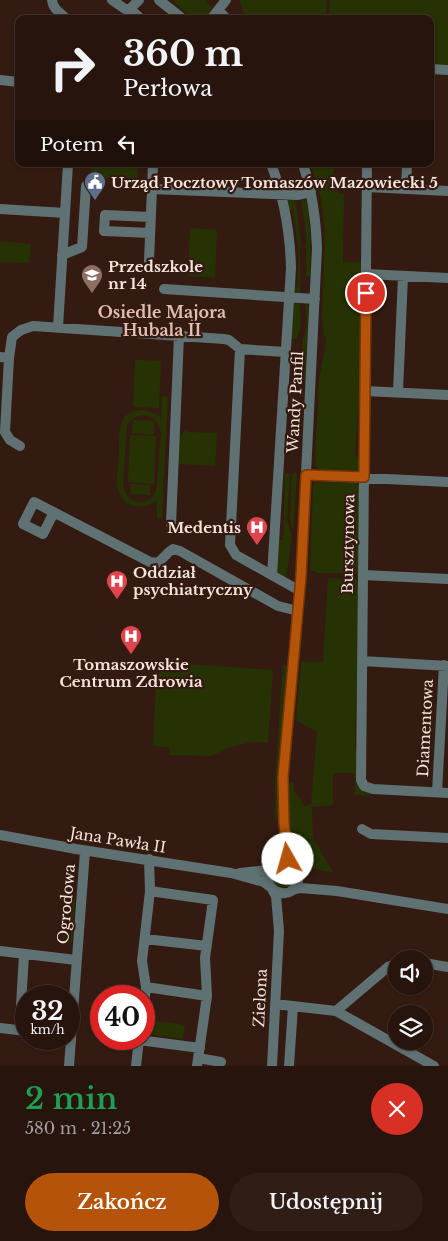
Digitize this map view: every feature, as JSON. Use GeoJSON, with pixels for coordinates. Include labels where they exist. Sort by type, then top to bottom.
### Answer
{"type":"FeatureCollection","features":[{"type":"Feature","properties":{"kind":"street"},"geometry":{"type":"LineString","coordinates":[[52,0],[53,6],[62,15]]}},
{"type":"Feature","properties":{"kind":"street"},"geometry":{"type":"LineString","coordinates":[[112,0],[124,9],[130,9],[137,15]]}},
{"type":"Feature","properties":{"kind":"street"},"geometry":{"type":"LineString","coordinates":[[124,15],[139,0]]}},
{"type":"Feature","properties":{"kind":"street"},"geometry":{"type":"LineString","coordinates":[[160,0],[178,15]]}},
{"type":"Feature","properties":{"kind":"street"},"geometry":{"type":"LineString","coordinates":[[214,15],[225,0]]}},
{"type":"Feature","properties":{"kind":"street"},"geometry":{"type":"LineString","coordinates":[[218,10],[223,15]]}},
{"type":"Feature","properties":{"kind":"street"},"geometry":{"type":"LineString","coordinates":[[434,69],[448,70]]}},
{"type":"Feature","properties":{"kind":"street"},"geometry":{"type":"LineString","coordinates":[[0,80],[15,82]]}},
{"type":"Feature","properties":{"kind":"street"},"geometry":{"type":"LineString","coordinates":[[58,327],[68,167]]}},
{"type":"Feature","properties":{"kind":"street"},"geometry":{"type":"LineString","coordinates":[[148,260],[153,167]]}},
{"type":"Feature","properties":{"kind":"street"},"geometry":{"type":"LineString","coordinates":[[272,167],[281,194],[290,253],[272,575]]}},
{"type":"Feature","properties":{"kind":"street","name":"Wandy Panfil"},"geometry":{"type":"LineString","coordinates":[[296,869],[288,859],[284,823],[283,777],[300,591],[317,248],[316,224],[311,192],[304,167]]}},
{"type":"Feature","properties":{"kind":"street","name":"Bursztynowa"},"geometry":{"type":"LineString","coordinates":[[368,167],[361,780],[368,788],[436,792]]}},
{"type":"Feature","properties":{"kind":"street"},"geometry":{"type":"LineString","coordinates":[[406,190],[407,167]]}},
{"type":"Feature","properties":{"kind":"street"},"geometry":{"type":"LineString","coordinates":[[62,255],[82,247],[86,186]]}},
{"type":"Feature","properties":{"kind":"street"},"geometry":{"type":"LineString","coordinates":[[367,188],[448,192]]}},
{"type":"Feature","properties":{"kind":"street"},"geometry":{"type":"LineString","coordinates":[[152,189],[297,195],[311,192]]}},
{"type":"Feature","properties":{"kind":"street"},"geometry":{"type":"LineString","coordinates":[[0,209],[65,213]]}},
{"type":"Feature","properties":{"kind":"street"},"geometry":{"type":"LineString","coordinates":[[150,233],[104,231],[105,215],[151,217]]}},
{"type":"Feature","properties":{"kind":"street"},"geometry":{"type":"LineString","coordinates":[[366,274],[448,278]]}},
{"type":"Feature","properties":{"kind":"street"},"geometry":{"type":"LineString","coordinates":[[398,392],[403,276]]}},
{"type":"Feature","properties":{"kind":"street"},"geometry":{"type":"LineString","coordinates":[[164,290],[315,299]]}},
{"type":"Feature","properties":{"kind":"street"},"geometry":{"type":"LineString","coordinates":[[20,446],[10,440],[6,432],[4,358],[12,336],[21,330],[33,326],[58,327],[229,340],[240,349],[285,352]]}},
{"type":"Feature","properties":{"kind":"street"},"geometry":{"type":"LineString","coordinates":[[170,524],[179,336]]}},
{"type":"Feature","properties":{"kind":"street"},"geometry":{"type":"LineString","coordinates":[[240,349],[230,545],[236,555],[300,591]]}},
{"type":"Feature","properties":{"kind":"street"},"geometry":{"type":"LineString","coordinates":[[365,391],[448,395]]}},
{"type":"Feature","properties":{"kind":"street"},"geometry":{"type":"LineString","coordinates":[[306,475],[448,482]]}},
{"type":"Feature","properties":{"kind":"street"},"geometry":{"type":"LineString","coordinates":[[54,512],[150,562],[157,563],[164,559],[168,552],[173,549],[180,551],[278,606],[298,611]]}},
{"type":"Feature","properties":{"kind":"street"},"geometry":{"type":"LineString","coordinates":[[363,575],[448,579]]}},
{"type":"Feature","properties":{"kind":"street"},"geometry":{"type":"LineString","coordinates":[[362,661],[446,665]]}},
{"type":"Feature","properties":{"kind":"street","name":"Diamentowa"},"geometry":{"type":"LineString","coordinates":[[436,792],[446,665]]}},
{"type":"Feature","properties":{"kind":"street"},"geometry":{"type":"LineString","coordinates":[[436,792],[448,793]]}},
{"type":"Feature","properties":{"kind":"street","name":"Wandy Panfil"},"geometry":{"type":"LineString","coordinates":[[271,867],[278,858],[284,823]]}},
{"type":"Feature","properties":{"kind":"street"},"geometry":{"type":"LineString","coordinates":[[362,829],[371,834],[448,838]]}},
{"type":"Feature","properties":{"kind":"street","name":"Jana Pawła II"},"geometry":{"type":"LineString","coordinates":[[0,835],[86,851],[231,873],[264,882],[270,887]]}},
{"type":"Feature","properties":{"kind":"street","name":"Ogrodowa"},"geometry":{"type":"LineString","coordinates":[[74,985],[86,851]]}},
{"type":"Feature","properties":{"kind":"street"},"geometry":{"type":"LineString","coordinates":[[146,985],[142,961],[150,891],[149,860]]}},
{"type":"Feature","properties":{"kind":"street"},"geometry":{"type":"LineString","coordinates":[[337,891],[310,882],[286,862],[271,867],[267,878],[270,887],[278,893],[300,888],[337,891],[448,910]]}},
{"type":"Feature","properties":{"kind":"street","name":"Jana Pawła II"},"geometry":{"type":"LineString","coordinates":[[231,873],[271,867]]}},
{"type":"Feature","properties":{"kind":"street"},"geometry":{"type":"LineString","coordinates":[[291,891],[297,884],[296,869]]}},
{"type":"Feature","properties":{"kind":"street","name":"Zielona"},"geometry":{"type":"LineString","coordinates":[[270,887],[276,896],[279,931],[272,1066]]}},
{"type":"Feature","properties":{"kind":"street"},"geometry":{"type":"LineString","coordinates":[[150,891],[213,900],[205,958],[207,996],[199,1057]]}},
{"type":"Feature","properties":{"kind":"street","name":"Zielona"},"geometry":{"type":"LineString","coordinates":[[279,931],[286,896],[291,891]]}},
{"type":"Feature","properties":{"kind":"street"},"geometry":{"type":"LineString","coordinates":[[145,939],[207,946]]}},
{"type":"Feature","properties":{"kind":"street","name":"Ogrodowa"},"geometry":{"type":"LineString","coordinates":[[0,950],[76,960]]}},
{"type":"Feature","properties":{"kind":"street"},"geometry":{"type":"LineString","coordinates":[[24,954],[24,985]]}},
{"type":"Feature","properties":{"kind":"street"},"geometry":{"type":"LineString","coordinates":[[433,964],[448,967]]}},
{"type":"Feature","properties":{"kind":"street"},"geometry":{"type":"LineString","coordinates":[[336,1011],[388,968]]}},
{"type":"Feature","properties":{"kind":"street"},"geometry":{"type":"LineString","coordinates":[[155,989],[207,996]]}},
{"type":"Feature","properties":{"kind":"street"},"geometry":{"type":"LineString","coordinates":[[275,1004],[336,1011],[434,1066]]}},
{"type":"Feature","properties":{"kind":"street"},"geometry":{"type":"LineString","coordinates":[[289,1066],[292,1006]]}},
{"type":"Feature","properties":{"kind":"street"},"geometry":{"type":"LineString","coordinates":[[0,1028],[15,1027]]}},
{"type":"Feature","properties":{"kind":"street"},"geometry":{"type":"LineString","coordinates":[[155,1044],[221,1062]]}},
{"type":"Feature","properties":{"kind":"street","name":"Ogrodowa"},"geometry":{"type":"LineString","coordinates":[[69,1066],[70,1050]]}},
{"type":"Feature","properties":{"kind":"street"},"geometry":{"type":"LineString","coordinates":[[136,1066],[138,1050]]}},
{"type":"Feature","properties":{"kind":"green space"},"geometry":{"type":"Polygon","coordinates":[[[172,0],[206,0],[205,2],[211,6],[206,15],[189,15],[172,0]]]}},
{"type":"Feature","properties":{"kind":"green space"},"geometry":{"type":"Polygon","coordinates":[[[240,0],[327,0],[326,15],[244,15],[240,0]]]}},
{"type":"Feature","properties":{"kind":"green space"},"geometry":{"type":"Polygon","coordinates":[[[330,0],[448,0],[448,65],[434,64],[434,15],[329,15],[330,0]]]}},
{"type":"Feature","properties":{"kind":"green space"},"geometry":{"type":"Polygon","coordinates":[[[91,167],[138,167],[137,180],[90,177],[91,167]]]}},
{"type":"Feature","properties":{"kind":"green space"},"geometry":{"type":"Polygon","coordinates":[[[312,167],[334,167],[333,180],[339,194],[344,194],[343,262],[362,262],[363,404],[358,405],[355,456],[359,457],[359,468],[355,471],[319,470],[315,465],[319,380],[326,337],[324,336],[322,317],[325,230],[321,199],[312,167]]]}},
{"type":"Feature","properties":{"kind":"green space"},"geometry":{"type":"Polygon","coordinates":[[[295,198],[300,234],[300,294],[294,292],[292,287],[297,287],[299,255],[293,210],[288,211],[286,199],[295,198]]]}},
{"type":"Feature","properties":{"kind":"green space"},"geometry":{"type":"Polygon","coordinates":[[[301,199],[307,202],[310,239],[310,277],[306,276],[306,233],[301,199]]]}},
{"type":"Feature","properties":{"kind":"green space"},"geometry":{"type":"Polygon","coordinates":[[[190,228],[217,230],[215,278],[188,276],[190,228]]]}},
{"type":"Feature","properties":{"kind":"green space"},"geometry":{"type":"Polygon","coordinates":[[[0,241],[31,244],[29,263],[0,262],[0,241]]]}},
{"type":"Feature","properties":{"kind":"green space"},"geometry":{"type":"Polygon","coordinates":[[[299,302],[301,320],[299,334],[297,339],[289,339],[293,304],[299,302]]]}},
{"type":"Feature","properties":{"kind":"green space"},"geometry":{"type":"Polygon","coordinates":[[[305,303],[309,308],[305,380],[303,380],[303,370],[301,369],[303,339],[307,324],[305,303]]]}},
{"type":"Feature","properties":{"kind":"green space"},"geometry":{"type":"Polygon","coordinates":[[[135,360],[161,361],[159,408],[133,407],[135,360]]]}},
{"type":"Feature","properties":{"kind":"green space"},"geometry":{"type":"Polygon","coordinates":[[[162,396],[168,397],[162,518],[157,518],[157,501],[147,506],[136,506],[130,505],[122,498],[117,484],[117,475],[122,422],[130,413],[140,410],[146,410],[161,418],[162,396]],[[148,416],[136,417],[127,425],[123,484],[128,496],[136,502],[147,501],[156,492],[161,433],[157,423],[148,416]]]}},
{"type":"Feature","properties":{"kind":"green space"},"geometry":{"type":"Polygon","coordinates":[[[133,420],[154,421],[154,435],[132,433],[133,420]]]}},
{"type":"Feature","properties":{"kind":"green space"},"geometry":{"type":"Polygon","coordinates":[[[185,430],[188,432],[217,433],[215,466],[178,464],[179,438],[185,430]]]}},
{"type":"Feature","properties":{"kind":"green space"},"geometry":{"type":"Polygon","coordinates":[[[130,435],[156,436],[154,484],[128,482],[130,435]]]}},
{"type":"Feature","properties":{"kind":"green space"},"geometry":{"type":"Polygon","coordinates":[[[281,473],[290,474],[287,520],[292,536],[286,579],[275,571],[277,540],[283,540],[285,475],[281,473]]]}},
{"type":"Feature","properties":{"kind":"green space"},"geometry":{"type":"Polygon","coordinates":[[[297,473],[293,532],[290,520],[292,474],[297,473]]]}},
{"type":"Feature","properties":{"kind":"green space"},"geometry":{"type":"Polygon","coordinates":[[[315,482],[356,483],[359,485],[358,574],[316,573],[316,571],[311,571],[310,569],[313,485],[315,482]]]}},
{"type":"Feature","properties":{"kind":"green space"},"geometry":{"type":"Polygon","coordinates":[[[131,484],[150,485],[150,495],[130,494],[131,484]]]}},
{"type":"Feature","properties":{"kind":"green space"},"geometry":{"type":"Polygon","coordinates":[[[328,578],[357,579],[357,588],[359,589],[358,691],[356,691],[355,750],[369,792],[369,796],[355,795],[355,773],[333,773],[333,805],[312,807],[313,838],[333,872],[311,867],[299,850],[290,845],[287,785],[289,782],[294,782],[294,790],[305,807],[311,804],[317,732],[296,720],[301,662],[323,662],[328,578]]]}},
{"type":"Feature","properties":{"kind":"green space"},"geometry":{"type":"Polygon","coordinates":[[[157,662],[273,670],[268,743],[252,742],[230,747],[212,756],[169,755],[169,747],[153,746],[157,662]]]}},
{"type":"Feature","properties":{"kind":"green space"},"geometry":{"type":"Polygon","coordinates":[[[283,664],[287,666],[279,818],[275,821],[275,781],[283,664]]]}},
{"type":"Feature","properties":{"kind":"green space"},"geometry":{"type":"Polygon","coordinates":[[[282,866],[290,869],[293,877],[290,885],[282,888],[274,885],[271,877],[274,869],[282,866]]]}},
{"type":"Feature","properties":{"kind":"green space"},"geometry":{"type":"Polygon","coordinates":[[[66,898],[75,900],[72,942],[65,946],[63,940],[66,898]]]}},
{"type":"Feature","properties":{"kind":"green space"},"geometry":{"type":"Polygon","coordinates":[[[155,1021],[185,1025],[183,1039],[155,1035],[155,1021]]]}},
{"type":"Feature","properties":{"kind":"place","name":"Urząd Pocztowy Tomaszów Mazowiecki 5"},"geometry":{"type":"Point","coordinates":[95,201]}},
{"type":"Feature","properties":{"kind":"place","name":"Przedszkole nr 14"},"geometry":{"type":"Point","coordinates":[92,294]}},
{"type":"Feature","properties":{"kind":"place","name":"Medentis"},"geometry":{"type":"Point","coordinates":[257,546]}},
{"type":"Feature","properties":{"kind":"place","name":"Oddział psychiatryczny"},"geometry":{"type":"Point","coordinates":[117,600]}},
{"type":"Feature","properties":{"kind":"place","name":"Tomaszowskie Centrum Zdrowia"},"geometry":{"type":"Point","coordinates":[131,655]}},
{"type":"Feature","properties":{"kind":"district","name":"Osiedle Majora Hubala II"},"geometry":{"type":"Point","coordinates":[162,321]}},
{"type":"Feature","properties":{"kind":"route"},"geometry":{"type":"LineString","coordinates":[[288,859],[284,823],[283,777],[301,576],[306,475],[364,477],[366,293]]}}]}
